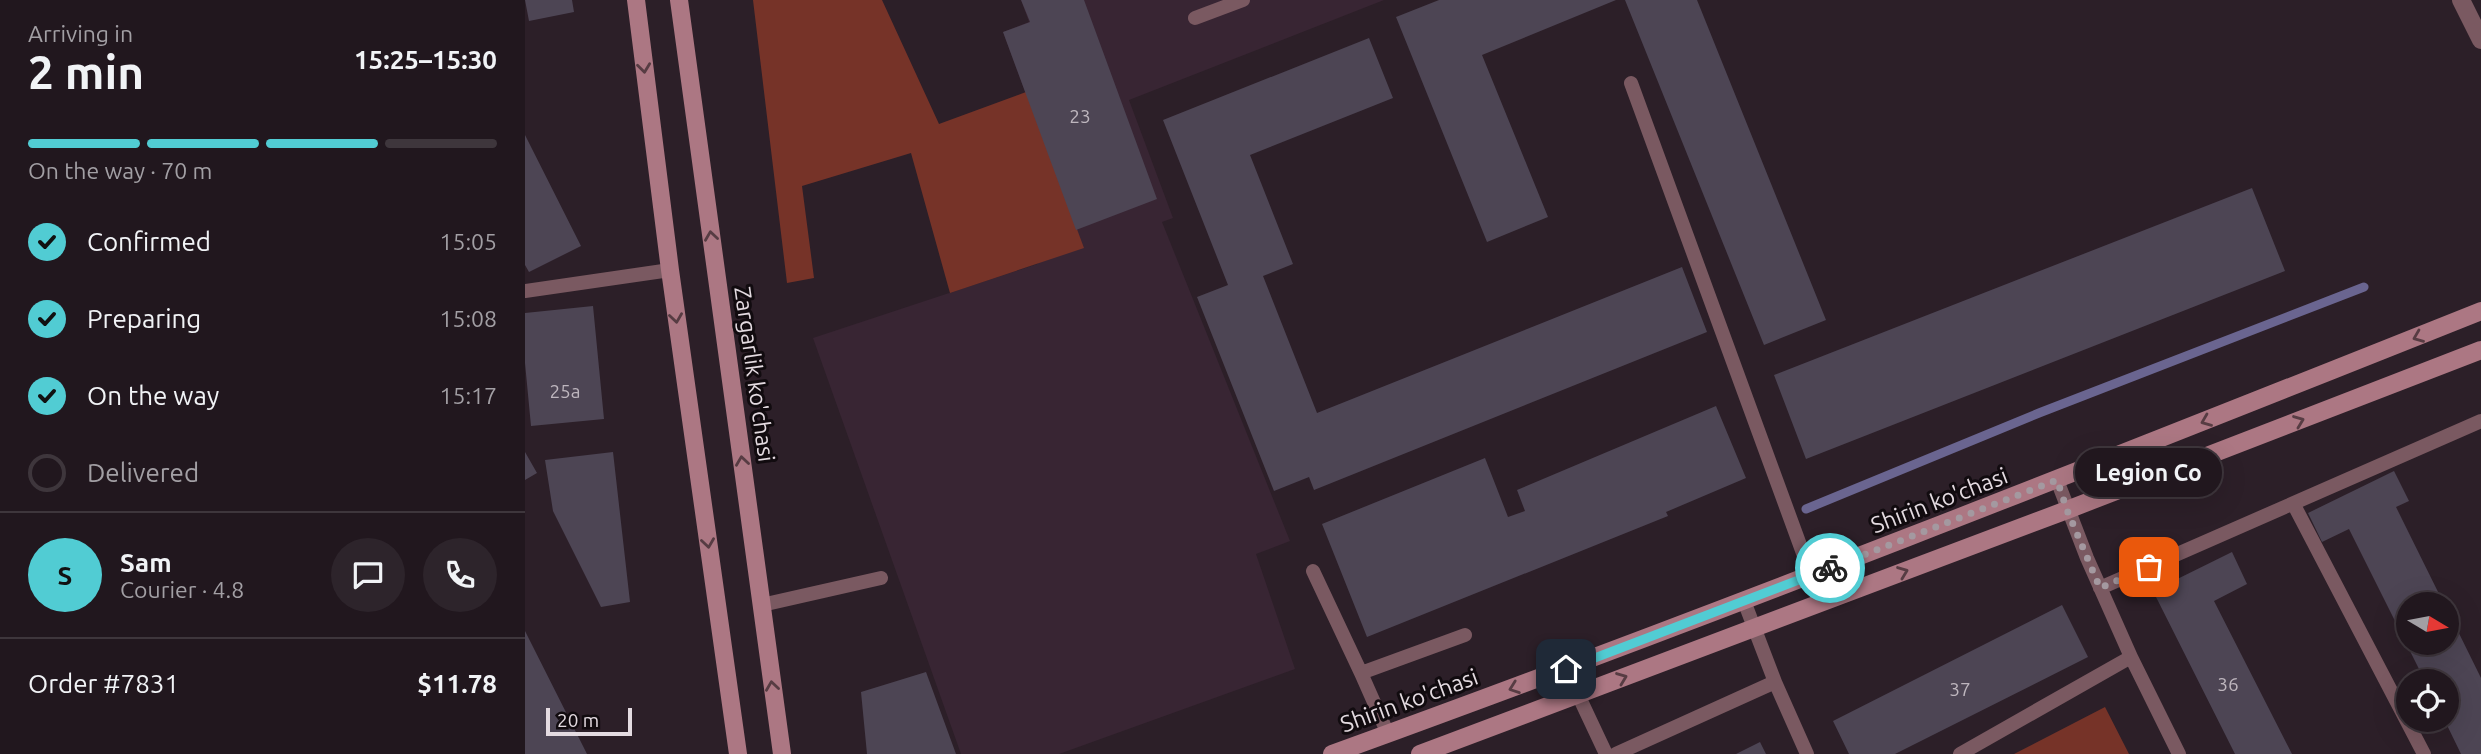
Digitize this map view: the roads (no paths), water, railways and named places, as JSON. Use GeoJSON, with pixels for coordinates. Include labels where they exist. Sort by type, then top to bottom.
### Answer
{"type":"FeatureCollection","features":[{"type":"Feature","properties":{"kind":"main road"},"geometry":{"type":"LineString","coordinates":[[636,0],[670,270],[738,754]]}},
{"type":"Feature","properties":{"kind":"main road","name":"Zargarlik ko'chasi"},"geometry":{"type":"LineString","coordinates":[[679,0],[782,754]]}},
{"type":"Feature","properties":{"kind":"main road","name":"Shirin ko'chasi"},"geometry":{"type":"LineString","coordinates":[[1332,754],[1744,601],[2481,312]]}},
{"type":"Feature","properties":{"kind":"main road"},"geometry":{"type":"LineString","coordinates":[[1420,754],[2067,510],[2481,350]]}},
{"type":"Feature","properties":{"kind":"street"},"geometry":{"type":"LineString","coordinates":[[2461,0],[2481,40]]}},
{"type":"Feature","properties":{"kind":"lane"},"geometry":{"type":"LineString","coordinates":[[1195,18],[1243,0]]}},
{"type":"Feature","properties":{"kind":"lane"},"geometry":{"type":"LineString","coordinates":[[1631,83],[1811,575]]}},
{"type":"Feature","properties":{"kind":"lane"},"geometry":{"type":"LineString","coordinates":[[525,291],[670,270]]}},
{"type":"Feature","properties":{"kind":"lane"},"geometry":{"type":"LineString","coordinates":[[2100,588],[2481,421]]}},
{"type":"Feature","properties":{"kind":"lane"},"geometry":{"type":"LineString","coordinates":[[2057,480],[2100,588],[2179,754]]}},
{"type":"Feature","properties":{"kind":"lane"},"geometry":{"type":"LineString","coordinates":[[2294,505],[2424,754]]}},
{"type":"Feature","properties":{"kind":"lane"},"geometry":{"type":"LineString","coordinates":[[1313,571],[1388,734]]}},
{"type":"Feature","properties":{"kind":"lane"},"geometry":{"type":"LineString","coordinates":[[761,605],[881,578]]}},
{"type":"Feature","properties":{"kind":"lane"},"geometry":{"type":"LineString","coordinates":[[1744,601],[1775,682],[1807,754]]}},
{"type":"Feature","properties":{"kind":"lane"},"geometry":{"type":"LineString","coordinates":[[1361,673],[1465,635]]}},
{"type":"Feature","properties":{"kind":"lane"},"geometry":{"type":"LineString","coordinates":[[1960,754],[2131,657]]}},
{"type":"Feature","properties":{"kind":"lane"},"geometry":{"type":"LineString","coordinates":[[1566,669],[1606,754]]}},
{"type":"Feature","properties":{"kind":"lane"},"geometry":{"type":"LineString","coordinates":[[1616,754],[1775,682]]}},
{"type":"Feature","properties":{"kind":"waterway"},"geometry":{"type":"LineString","coordinates":[[1806,509],[2039,413],[2364,287]]}},
{"type":"Feature","properties":{"kind":"place","name":"Legion Co"},"geometry":{"type":"Point","coordinates":[2149,567]}}]}
